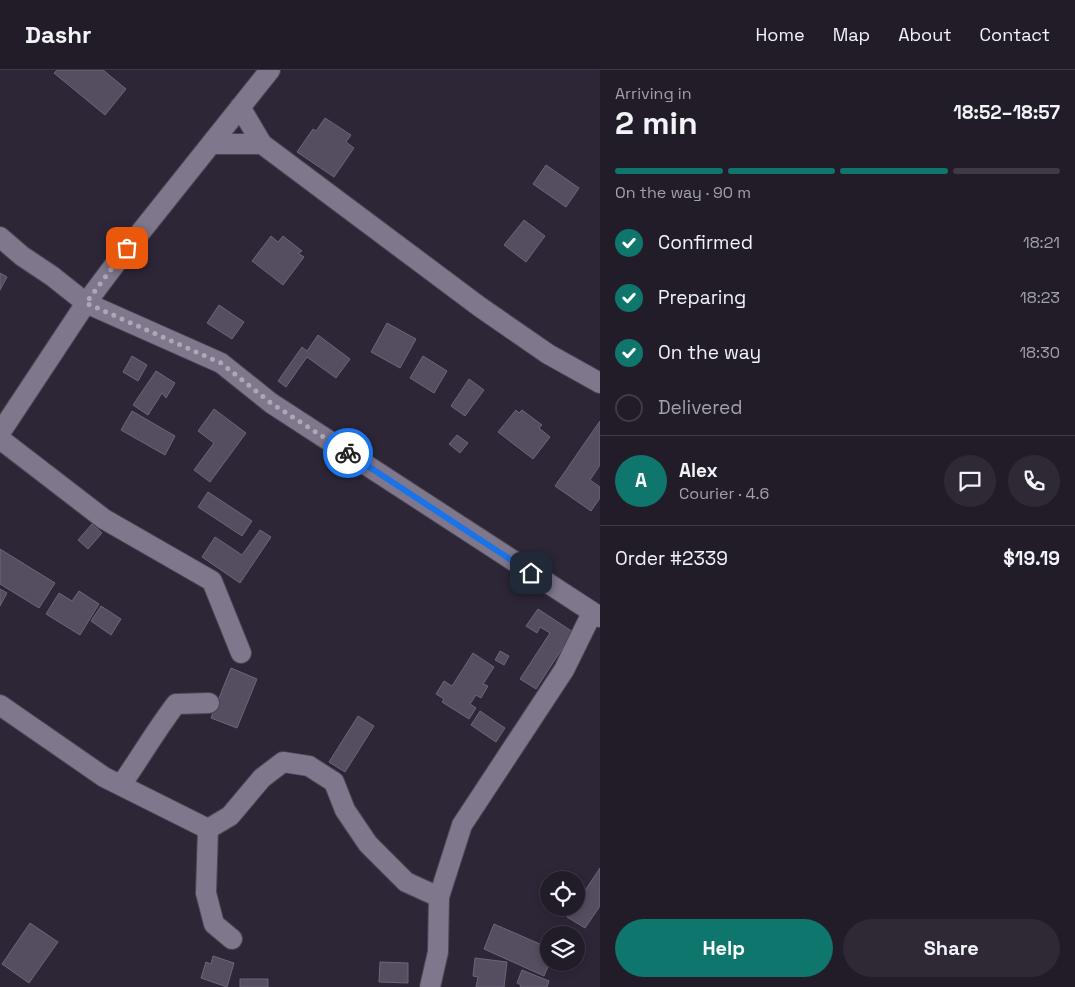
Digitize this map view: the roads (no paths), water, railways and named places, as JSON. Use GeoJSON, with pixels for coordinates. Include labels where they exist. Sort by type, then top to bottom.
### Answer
{"type":"FeatureCollection","features":[{"type":"Feature","properties":{"kind":"street"},"geometry":{"type":"LineString","coordinates":[[0,433],[86,303],[139,233],[270,70]]}},
{"type":"Feature","properties":{"kind":"street"},"geometry":{"type":"LineString","coordinates":[[240,107],[262,144],[480,307],[548,354],[600,383]]}},
{"type":"Feature","properties":{"kind":"street"},"geometry":{"type":"LineString","coordinates":[[211,144],[262,144]]}},
{"type":"Feature","properties":{"kind":"street"},"geometry":{"type":"LineString","coordinates":[[0,237],[22,256],[52,276],[86,303],[221,363],[271,403],[596,615],[564,670],[462,825],[439,897],[438,952],[430,987]]}},
{"type":"Feature","properties":{"kind":"street"},"geometry":{"type":"LineString","coordinates":[[0,439],[104,519],[212,581],[241,653]]}},
{"type":"Feature","properties":{"kind":"street"},"geometry":{"type":"LineString","coordinates":[[121,785],[176,704],[208,702]]}},
{"type":"Feature","properties":{"kind":"street"},"geometry":{"type":"LineString","coordinates":[[0,705],[104,777],[208,829]]}},
{"type":"Feature","properties":{"kind":"street"},"geometry":{"type":"LineString","coordinates":[[208,829],[230,816],[262,778],[283,762],[309,766],[334,782],[345,810],[368,844],[406,882],[439,897]]}},
{"type":"Feature","properties":{"kind":"street"},"geometry":{"type":"LineString","coordinates":[[208,829],[206,893],[214,924],[232,940]]}}]}
